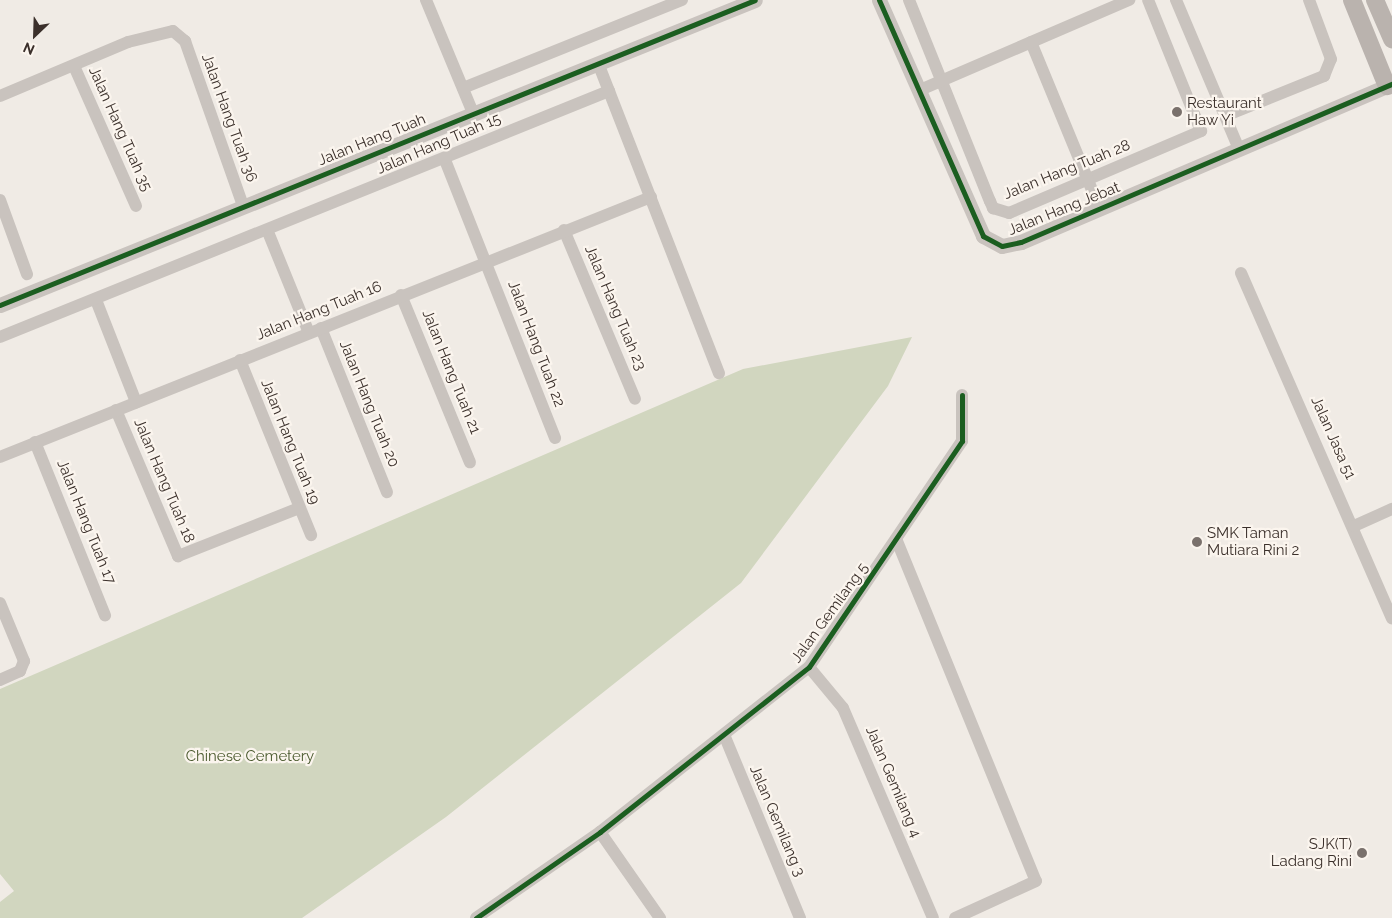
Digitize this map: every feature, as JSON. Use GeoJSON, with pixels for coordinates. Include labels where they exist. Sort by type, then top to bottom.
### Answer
{"type":"FeatureCollection","features":[{"type":"Feature","properties":{"kind":"main road"},"geometry":{"type":"LineString","coordinates":[[1352,0],[1390,85]]}},
{"type":"Feature","properties":{"kind":"main road"},"geometry":{"type":"LineString","coordinates":[[1375,0],[1392,39]]}},
{"type":"Feature","properties":{"kind":"street"},"geometry":{"type":"LineString","coordinates":[[426,0],[473,113]]}},
{"type":"Feature","properties":{"kind":"street"},"geometry":{"type":"LineString","coordinates":[[463,88],[682,0]]}},
{"type":"Feature","properties":{"kind":"street","name":"Jalan Hang Tuah"},"geometry":{"type":"LineString","coordinates":[[0,305],[755,0]]}},
{"type":"Feature","properties":{"kind":"street","name":"Jalan Hang Jebat"},"geometry":{"type":"LineString","coordinates":[[879,0],[983,236],[990,244],[1021,242],[1390,85]]}},
{"type":"Feature","properties":{"kind":"street","name":"Jalan Hang Tuah 28"},"geometry":{"type":"LineString","coordinates":[[909,0],[993,208],[1009,213],[1201,131],[1148,0]]}},
{"type":"Feature","properties":{"kind":"street"},"geometry":{"type":"LineString","coordinates":[[920,90],[1129,0]]}},
{"type":"Feature","properties":{"kind":"street"},"geometry":{"type":"LineString","coordinates":[[1176,0],[1239,149]]}},
{"type":"Feature","properties":{"kind":"street"},"geometry":{"type":"LineString","coordinates":[[1225,116],[1324,76],[1332,58],[1308,0]]}},
{"type":"Feature","properties":{"kind":"street","name":"Jalan Hang Tuah 36"},"geometry":{"type":"LineString","coordinates":[[74,66],[128,42],[167,30],[185,41],[243,206]]}},
{"type":"Feature","properties":{"kind":"street"},"geometry":{"type":"LineString","coordinates":[[1031,42],[1100,209]]}},
{"type":"Feature","properties":{"kind":"street"},"geometry":{"type":"LineString","coordinates":[[598,63],[719,373]]}},
{"type":"Feature","properties":{"kind":"street"},"geometry":{"type":"LineString","coordinates":[[0,96],[74,66]]}},
{"type":"Feature","properties":{"kind":"street","name":"Jalan Hang Tuah 35"},"geometry":{"type":"LineString","coordinates":[[74,66],[136,206]]}},
{"type":"Feature","properties":{"kind":"street","name":"Jalan Hang Tuah 15"},"geometry":{"type":"LineString","coordinates":[[0,337],[268,232],[609,91]]}},
{"type":"Feature","properties":{"kind":"street","name":"Jalan Hang Tuah 22"},"geometry":{"type":"LineString","coordinates":[[445,160],[555,438]]}},
{"type":"Feature","properties":{"kind":"street","name":"Jalan Hang Tuah 16"},"geometry":{"type":"LineString","coordinates":[[0,457],[486,261],[651,197]]}},
{"type":"Feature","properties":{"kind":"street"},"geometry":{"type":"LineString","coordinates":[[0,200],[27,274]]}},
{"type":"Feature","properties":{"kind":"street","name":"Jalan Hang Tuah 23"},"geometry":{"type":"LineString","coordinates":[[564,230],[635,399]]}},
{"type":"Feature","properties":{"kind":"street"},"geometry":{"type":"LineString","coordinates":[[268,232],[309,332]]}},
{"type":"Feature","properties":{"kind":"street","name":"Jalan Jasa 51"},"geometry":{"type":"LineString","coordinates":[[1241,273],[1354,526],[1392,618]]}},
{"type":"Feature","properties":{"kind":"street","name":"Jalan Hang Tuah 21"},"geometry":{"type":"LineString","coordinates":[[401,295],[470,462]]}},
{"type":"Feature","properties":{"kind":"street"},"geometry":{"type":"LineString","coordinates":[[96,300],[136,402]]}},
{"type":"Feature","properties":{"kind":"street","name":"Jalan Hang Tuah 20"},"geometry":{"type":"LineString","coordinates":[[321,328],[387,492]]}},
{"type":"Feature","properties":{"kind":"street","name":"Jalan Hang Tuah 19"},"geometry":{"type":"LineString","coordinates":[[240,360],[311,535]]}},
{"type":"Feature","properties":{"kind":"street","name":"Jalan Gemilang 5"},"geometry":{"type":"LineString","coordinates":[[476,918],[600,832],[725,737],[809,667],[897,541],[962,441],[962,395]]}},
{"type":"Feature","properties":{"kind":"street","name":"Jalan Hang Tuah 18"},"geometry":{"type":"LineString","coordinates":[[116,410],[178,556],[299,508]]}},
{"type":"Feature","properties":{"kind":"street","name":"Jalan Hang Tuah 17"},"geometry":{"type":"LineString","coordinates":[[35,442],[106,615]]}},
{"type":"Feature","properties":{"kind":"street"},"geometry":{"type":"LineString","coordinates":[[1354,526],[1392,510]]}},
{"type":"Feature","properties":{"kind":"street"},"geometry":{"type":"LineString","coordinates":[[897,541],[1036,882],[955,918]]}},
{"type":"Feature","properties":{"kind":"street"},"geometry":{"type":"LineString","coordinates":[[0,603],[24,667],[0,680]]}},
{"type":"Feature","properties":{"kind":"street","name":"Jalan Gemilang 4"},"geometry":{"type":"LineString","coordinates":[[809,667],[843,708],[933,918]]}},
{"type":"Feature","properties":{"kind":"street","name":"Jalan Gemilang 3"},"geometry":{"type":"LineString","coordinates":[[725,737],[800,918]]}},
{"type":"Feature","properties":{"kind":"street"},"geometry":{"type":"LineString","coordinates":[[600,832],[660,918]]}},
{"type":"Feature","properties":{"kind":"green space","name":"Chinese Cemetery"},"geometry":{"type":"Polygon","coordinates":[[[912,337],[888,386],[741,583],[446,817],[302,918],[0,918],[0,902],[14,891],[0,874],[0,689],[743,369],[912,337]]]}},
{"type":"Feature","properties":{"kind":"cycle path"},"geometry":{"type":"LineString","coordinates":[[0,305],[755,0]]}},
{"type":"Feature","properties":{"kind":"cycle path"},"geometry":{"type":"LineString","coordinates":[[879,0],[983,236],[1002,246],[1021,242],[1392,84]]}},
{"type":"Feature","properties":{"kind":"cycle path"},"geometry":{"type":"LineString","coordinates":[[476,918],[600,832],[809,667],[962,441],[962,395]]}},
{"type":"Feature","properties":{"kind":"place","name":"Restaurant Haw Yi"},"geometry":{"type":"Point","coordinates":[1177,112]}},
{"type":"Feature","properties":{"kind":"place","name":"SMK Taman Mutiara Rini 2"},"geometry":{"type":"Point","coordinates":[1197,542]}},
{"type":"Feature","properties":{"kind":"place","name":"SJK(T) Ladang Rini"},"geometry":{"type":"Point","coordinates":[1362,853]}}]}
